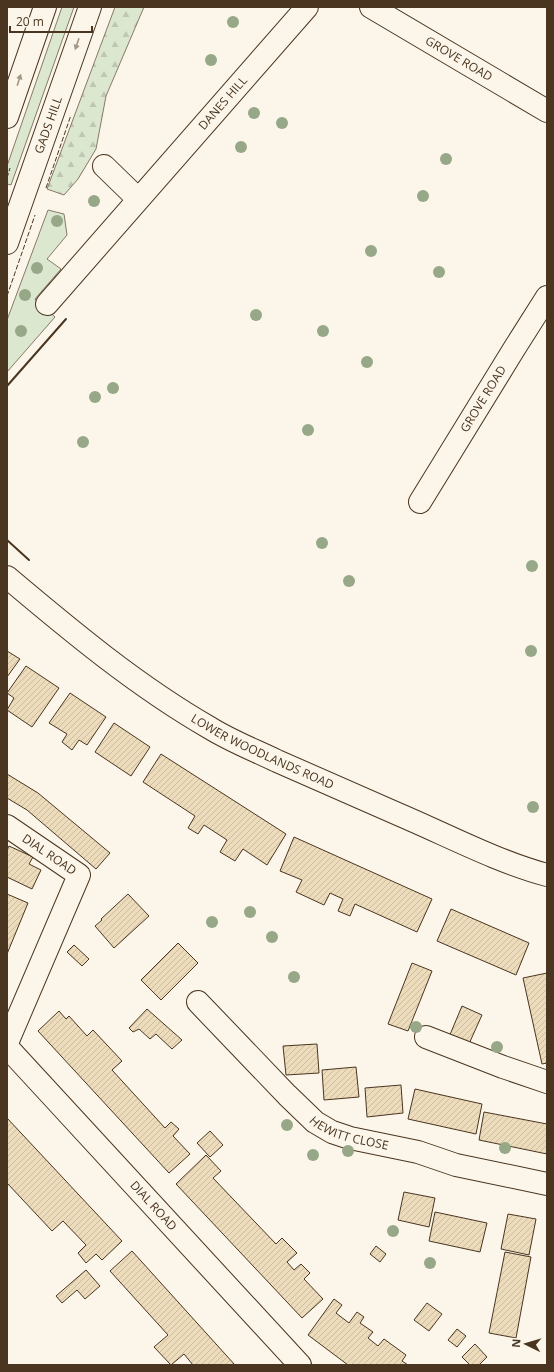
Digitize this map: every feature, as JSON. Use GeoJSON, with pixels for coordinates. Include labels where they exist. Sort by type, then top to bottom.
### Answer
{"type":"FeatureCollection","features":[{"type":"Feature","properties":{"kind":"street"},"geometry":{"type":"LineString","coordinates":[[7,117],[45,7]]}},
{"type":"Feature","properties":{"kind":"street","name":"GADS HILL"},"geometry":{"type":"LineString","coordinates":[[7,243],[90,7]]}},
{"type":"Feature","properties":{"kind":"street","name":"DANES HILL"},"geometry":{"type":"LineString","coordinates":[[47,304],[307,7]]}},
{"type":"Feature","properties":{"kind":"street","name":"GROVE ROAD"},"geometry":{"type":"LineString","coordinates":[[371,7],[547,111]]}},
{"type":"Feature","properties":{"kind":"street"},"geometry":{"type":"LineString","coordinates":[[104,166],[138,199]]}},
{"type":"Feature","properties":{"kind":"street","name":"GROVE ROAD"},"geometry":{"type":"LineString","coordinates":[[420,502],[547,297]]}},
{"type":"Feature","properties":{"kind":"street","name":"LOWER WOODLANDS ROAD"},"geometry":{"type":"LineString","coordinates":[[7,577],[93,648],[125,672],[166,701],[211,729],[286,765],[462,842],[519,866],[547,875]]}},
{"type":"Feature","properties":{"kind":"street","name":"DIAL ROAD"},"geometry":{"type":"LineString","coordinates":[[7,826],[79,875],[7,1043]]}},
{"type":"Feature","properties":{"kind":"street","name":"HEWITT CLOSE"},"geometry":{"type":"LineString","coordinates":[[198,1002],[287,1095],[315,1122],[332,1132],[350,1138],[418,1152],[456,1165],[547,1184]]}},
{"type":"Feature","properties":{"kind":"street"},"geometry":{"type":"LineString","coordinates":[[426,1037],[502,1067],[547,1082]]}},
{"type":"Feature","properties":{"kind":"street","name":"DIAL ROAD"},"geometry":{"type":"LineString","coordinates":[[7,1047],[300,1365]]}},
{"type":"Feature","properties":{"kind":"green space"},"geometry":{"type":"Polygon","coordinates":[[[62,7],[74,7],[11,185],[7,184],[7,166],[62,7]]]}},
{"type":"Feature","properties":{"kind":"green space"},"geometry":{"type":"Polygon","coordinates":[[[115,7],[144,7],[106,96],[96,149],[78,179],[64,195],[47,189],[115,7]]]}},
{"type":"Feature","properties":{"kind":"green space"},"geometry":{"type":"Polygon","coordinates":[[[48,210],[64,214],[67,235],[47,259],[61,269],[35,299],[55,317],[7,372],[7,320],[48,210]]]}},
{"type":"Feature","properties":{"kind":"building"},"geometry":{"type":"Polygon","coordinates":[[[7,651],[20,659],[7,677],[7,651]]]}},
{"type":"Feature","properties":{"kind":"building"},"geometry":{"type":"Polygon","coordinates":[[[26,666],[59,688],[32,727],[7,710],[14,698],[7,693],[26,666]]]}},
{"type":"Feature","properties":{"kind":"building"},"geometry":{"type":"Polygon","coordinates":[[[70,693],[106,717],[87,745],[79,740],[72,750],[62,742],[67,734],[49,723],[70,693]]]}},
{"type":"Feature","properties":{"kind":"building"},"geometry":{"type":"Polygon","coordinates":[[[114,723],[150,747],[131,776],[95,752],[114,723]]]}},
{"type":"Feature","properties":{"kind":"building"},"geometry":{"type":"Polygon","coordinates":[[[161,754],[286,834],[267,865],[243,849],[235,861],[220,852],[227,840],[204,825],[198,834],[188,828],[195,816],[143,782],[161,754]]]}},
{"type":"Feature","properties":{"kind":"building"},"geometry":{"type":"Polygon","coordinates":[[[7,774],[38,793],[110,853],[96,869],[27,810],[7,798],[7,774]]]}},
{"type":"Feature","properties":{"kind":"building"},"geometry":{"type":"Polygon","coordinates":[[[294,837],[432,899],[417,932],[355,904],[350,916],[338,911],[343,899],[330,893],[324,905],[296,892],[302,880],[280,871],[294,837]]]}},
{"type":"Feature","properties":{"kind":"building"},"geometry":{"type":"Polygon","coordinates":[[[9,846],[33,857],[29,864],[41,870],[32,889],[7,877],[7,850],[9,846]]]}},
{"type":"Feature","properties":{"kind":"building"},"geometry":{"type":"Polygon","coordinates":[[[7,894],[28,903],[7,954],[7,894]]]}},
{"type":"Feature","properties":{"kind":"building"},"geometry":{"type":"Polygon","coordinates":[[[128,894],[149,916],[114,948],[95,926],[128,894]]]}},
{"type":"Feature","properties":{"kind":"building"},"geometry":{"type":"Polygon","coordinates":[[[451,909],[529,943],[516,975],[437,941],[451,909]]]}},
{"type":"Feature","properties":{"kind":"building"},"geometry":{"type":"Polygon","coordinates":[[[178,943],[198,963],[161,1000],[141,980],[178,943]]]}},
{"type":"Feature","properties":{"kind":"building"},"geometry":{"type":"Polygon","coordinates":[[[74,945],[89,959],[82,966],[67,952],[74,945]]]}},
{"type":"Feature","properties":{"kind":"building"},"geometry":{"type":"Polygon","coordinates":[[[412,963],[432,971],[408,1031],[388,1024],[412,963]]]}},
{"type":"Feature","properties":{"kind":"building"},"geometry":{"type":"Polygon","coordinates":[[[547,973],[547,1063],[542,1064],[523,978],[547,973]]]}},
{"type":"Feature","properties":{"kind":"building"},"geometry":{"type":"Polygon","coordinates":[[[462,1006],[482,1015],[468,1046],[449,1037],[462,1006]]]}},
{"type":"Feature","properties":{"kind":"building"},"geometry":{"type":"Polygon","coordinates":[[[147,1009],[182,1040],[172,1049],[156,1034],[150,1039],[139,1029],[133,1032],[129,1028],[147,1009]]]}},
{"type":"Feature","properties":{"kind":"building"},"geometry":{"type":"Polygon","coordinates":[[[59,1011],[66,1019],[69,1016],[87,1036],[93,1030],[122,1061],[112,1070],[165,1128],[171,1122],[179,1129],[173,1136],[190,1154],[169,1173],[38,1031],[59,1011]]]}},
{"type":"Feature","properties":{"kind":"building"},"geometry":{"type":"Polygon","coordinates":[[[317,1044],[319,1073],[286,1075],[283,1046],[317,1044]]]}},
{"type":"Feature","properties":{"kind":"building"},"geometry":{"type":"Polygon","coordinates":[[[356,1067],[359,1097],[324,1100],[322,1070],[356,1067]]]}},
{"type":"Feature","properties":{"kind":"building"},"geometry":{"type":"Polygon","coordinates":[[[401,1085],[403,1113],[367,1117],[365,1088],[401,1085]]]}},
{"type":"Feature","properties":{"kind":"building"},"geometry":{"type":"Polygon","coordinates":[[[415,1089],[482,1104],[476,1134],[408,1119],[415,1089]]]}},
{"type":"Feature","properties":{"kind":"building"},"geometry":{"type":"Polygon","coordinates":[[[484,1112],[547,1124],[547,1154],[479,1140],[484,1112]]]}},
{"type":"Feature","properties":{"kind":"building"},"geometry":{"type":"Polygon","coordinates":[[[7,1118],[122,1241],[102,1260],[96,1254],[86,1263],[78,1253],[86,1245],[63,1221],[52,1231],[7,1183],[7,1118]]]}},
{"type":"Feature","properties":{"kind":"building"},"geometry":{"type":"Polygon","coordinates":[[[210,1131],[223,1145],[210,1157],[197,1143],[210,1131]]]}},
{"type":"Feature","properties":{"kind":"building"},"geometry":{"type":"Polygon","coordinates":[[[206,1155],[221,1171],[213,1178],[276,1244],[282,1238],[297,1253],[287,1262],[294,1270],[301,1264],[310,1273],[304,1279],[323,1299],[302,1318],[176,1184],[206,1155]]]}},
{"type":"Feature","properties":{"kind":"building"},"geometry":{"type":"Polygon","coordinates":[[[404,1192],[435,1198],[429,1227],[398,1220],[404,1192]]]}},
{"type":"Feature","properties":{"kind":"building"},"geometry":{"type":"Polygon","coordinates":[[[435,1212],[487,1223],[480,1252],[429,1241],[435,1212]]]}},
{"type":"Feature","properties":{"kind":"building"},"geometry":{"type":"Polygon","coordinates":[[[508,1214],[536,1219],[529,1255],[501,1249],[508,1214]]]}},
{"type":"Feature","properties":{"kind":"building"},"geometry":{"type":"Polygon","coordinates":[[[376,1246],[386,1254],[380,1262],[370,1254],[376,1246]]]}},
{"type":"Feature","properties":{"kind":"building"},"geometry":{"type":"Polygon","coordinates":[[[132,1251],[235,1365],[193,1365],[184,1354],[171,1365],[154,1347],[168,1335],[110,1271],[132,1251]]]}},
{"type":"Feature","properties":{"kind":"building"},"geometry":{"type":"Polygon","coordinates":[[[505,1252],[531,1257],[516,1338],[489,1333],[505,1252]]]}},
{"type":"Feature","properties":{"kind":"building"},"geometry":{"type":"Polygon","coordinates":[[[86,1270],[100,1286],[85,1299],[77,1290],[62,1303],[56,1296],[86,1270]]]}},
{"type":"Feature","properties":{"kind":"building"},"geometry":{"type":"Polygon","coordinates":[[[334,1299],[342,1305],[336,1313],[349,1323],[357,1312],[364,1317],[360,1323],[373,1332],[368,1338],[378,1346],[384,1339],[406,1355],[402,1361],[408,1365],[348,1365],[308,1335],[334,1299]]]}},
{"type":"Feature","properties":{"kind":"building"},"geometry":{"type":"Polygon","coordinates":[[[427,1303],[442,1314],[429,1331],[414,1320],[427,1303]]]}},
{"type":"Feature","properties":{"kind":"building"},"geometry":{"type":"Polygon","coordinates":[[[457,1329],[466,1336],[457,1347],[448,1340],[457,1329]]]}},
{"type":"Feature","properties":{"kind":"building"},"geometry":{"type":"Polygon","coordinates":[[[475,1344],[487,1357],[479,1365],[470,1365],[462,1357],[475,1344]]]}},
{"type":"Feature","properties":{"kind":"fence"},"geometry":{"type":"LineString","coordinates":[[46,188],[71,115]]}},
{"type":"Feature","properties":{"kind":"fence"},"geometry":{"type":"LineString","coordinates":[[7,178],[10,168]]}},
{"type":"Feature","properties":{"kind":"fence"},"geometry":{"type":"LineString","coordinates":[[7,296],[35,215]]}},
{"type":"Feature","properties":{"kind":"wall"},"geometry":{"type":"LineString","coordinates":[[7,386],[66,319]]}},
{"type":"Feature","properties":{"kind":"wall"},"geometry":{"type":"LineString","coordinates":[[7,540],[29,560]]}}]}
